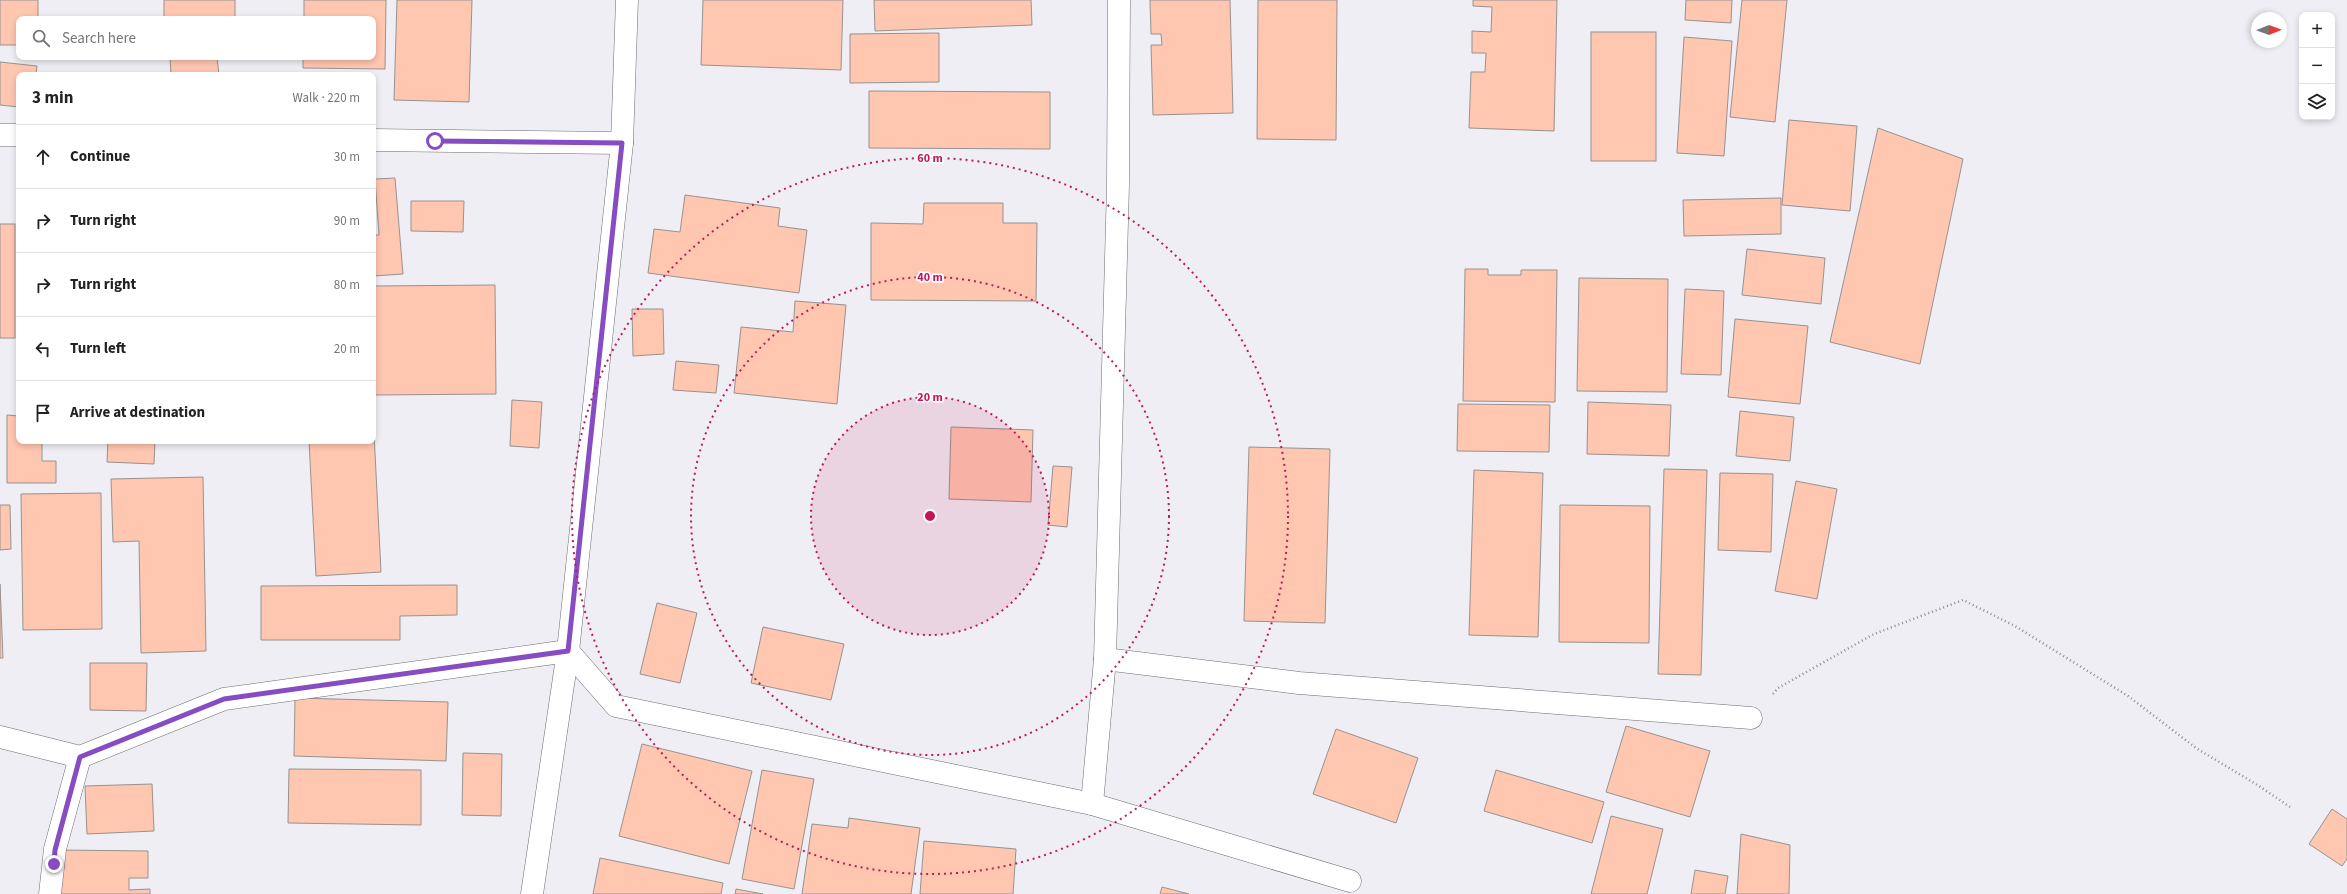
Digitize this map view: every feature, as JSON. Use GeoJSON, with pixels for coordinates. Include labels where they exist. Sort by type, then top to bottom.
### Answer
{"type":"FeatureCollection","features":[{"type":"Feature","properties":{"kind":"street"},"geometry":{"type":"LineString","coordinates":[[532,894],[568,651],[622,143],[626,0]]}},
{"type":"Feature","properties":{"kind":"street"},"geometry":{"type":"LineString","coordinates":[[1092,804],[1105,659],[1118,185],[1119,0]]}},
{"type":"Feature","properties":{"kind":"street"},"geometry":{"type":"LineString","coordinates":[[0,135],[16,135]]}},
{"type":"Feature","properties":{"kind":"street"},"geometry":{"type":"LineString","coordinates":[[376,140],[622,143]]}},
{"type":"Feature","properties":{"kind":"street"},"geometry":{"type":"LineString","coordinates":[[0,738],[80,757],[224,699],[568,651]]}},
{"type":"Feature","properties":{"kind":"street"},"geometry":{"type":"LineString","coordinates":[[568,651],[616,706],[1092,804],[1350,881]]}},
{"type":"Feature","properties":{"kind":"street"},"geometry":{"type":"LineString","coordinates":[[1105,659],[1299,683],[1751,718]]}},
{"type":"Feature","properties":{"kind":"street"},"geometry":{"type":"LineString","coordinates":[[50,894],[55,850],[80,757]]}},
{"type":"Feature","properties":{"kind":"path"},"geometry":{"type":"LineString","coordinates":[[1751,718],[1765,706],[1778,688],[1874,634],[1963,600],[2016,626],[2121,692],[2196,748],[2259,786],[2290,807]]}},
{"type":"Feature","properties":{"kind":"building"},"geometry":{"type":"Polygon","coordinates":[[[0,0],[38,0],[38,16],[16,16],[16,45],[0,45],[0,0]]]}},
{"type":"Feature","properties":{"kind":"building"},"geometry":{"type":"Polygon","coordinates":[[[164,0],[235,0],[235,16],[164,16],[164,0]]]}},
{"type":"Feature","properties":{"kind":"building"},"geometry":{"type":"Polygon","coordinates":[[[304,0],[386,0],[385,69],[303,68],[303,60],[376,60],[376,16],[304,16],[304,0]]]}},
{"type":"Feature","properties":{"kind":"building"},"geometry":{"type":"Polygon","coordinates":[[[397,0],[472,0],[469,102],[394,100],[397,0]]]}},
{"type":"Feature","properties":{"kind":"building"},"geometry":{"type":"Polygon","coordinates":[[[703,0],[843,0],[841,70],[701,65],[703,0]]]}},
{"type":"Feature","properties":{"kind":"building"},"geometry":{"type":"Polygon","coordinates":[[[874,0],[1031,0],[1032,25],[875,31],[874,0]]]}},
{"type":"Feature","properties":{"kind":"building"},"geometry":{"type":"Polygon","coordinates":[[[1150,0],[1230,0],[1233,113],[1153,115],[1151,45],[1162,45],[1161,34],[1151,34],[1150,0]]]}},
{"type":"Feature","properties":{"kind":"building"},"geometry":{"type":"Polygon","coordinates":[[[1258,0],[1337,0],[1336,140],[1257,139],[1258,0]]]}},
{"type":"Feature","properties":{"kind":"building"},"geometry":{"type":"Polygon","coordinates":[[[1473,0],[1557,0],[1554,131],[1469,128],[1471,72],[1485,72],[1486,53],[1472,53],[1472,31],[1491,32],[1492,7],[1473,6],[1473,0]]]}},
{"type":"Feature","properties":{"kind":"building"},"geometry":{"type":"Polygon","coordinates":[[[1686,0],[1732,0],[1731,23],[1685,20],[1686,0]]]}},
{"type":"Feature","properties":{"kind":"building"},"geometry":{"type":"Polygon","coordinates":[[[1742,0],[1787,0],[1775,122],[1730,117],[1742,0]]]}},
{"type":"Feature","properties":{"kind":"building"},"geometry":{"type":"Polygon","coordinates":[[[1591,32],[1656,32],[1656,161],[1591,161],[1591,32]]]}},
{"type":"Feature","properties":{"kind":"building"},"geometry":{"type":"Polygon","coordinates":[[[939,33],[939,82],[850,83],[850,34],[939,33]]]}},
{"type":"Feature","properties":{"kind":"building"},"geometry":{"type":"Polygon","coordinates":[[[1684,37],[1732,41],[1724,156],[1677,153],[1684,37]]]}},
{"type":"Feature","properties":{"kind":"building"},"geometry":{"type":"Polygon","coordinates":[[[170,60],[217,60],[219,72],[171,72],[170,60]]]}},
{"type":"Feature","properties":{"kind":"building"},"geometry":{"type":"Polygon","coordinates":[[[0,62],[37,66],[36,72],[16,72],[16,107],[0,105],[0,62]]]}},
{"type":"Feature","properties":{"kind":"building"},"geometry":{"type":"Polygon","coordinates":[[[869,91],[1050,92],[1050,149],[869,148],[869,91]]]}},
{"type":"Feature","properties":{"kind":"building"},"geometry":{"type":"Polygon","coordinates":[[[1789,120],[1857,126],[1850,211],[1782,205],[1789,120]]]}},
{"type":"Feature","properties":{"kind":"building"},"geometry":{"type":"Polygon","coordinates":[[[1878,128],[1963,159],[1920,364],[1830,342],[1878,128]]]}},
{"type":"Feature","properties":{"kind":"building"},"geometry":{"type":"Polygon","coordinates":[[[395,178],[403,274],[376,276],[376,235],[379,235],[376,179],[395,178]]]}},
{"type":"Feature","properties":{"kind":"building"},"geometry":{"type":"Polygon","coordinates":[[[685,195],[780,208],[778,226],[807,230],[799,293],[648,273],[654,229],[680,232],[685,195]]]}},
{"type":"Feature","properties":{"kind":"building"},"geometry":{"type":"Polygon","coordinates":[[[1781,198],[1781,234],[1684,236],[1683,200],[1781,198]]]}},
{"type":"Feature","properties":{"kind":"building"},"geometry":{"type":"Polygon","coordinates":[[[411,201],[464,201],[463,232],[411,231],[411,201]]]}},
{"type":"Feature","properties":{"kind":"building"},"geometry":{"type":"Polygon","coordinates":[[[924,203],[1003,203],[1003,223],[1037,223],[1036,301],[871,300],[871,223],[923,224],[924,203]]]}},
{"type":"Feature","properties":{"kind":"building"},"geometry":{"type":"Polygon","coordinates":[[[0,224],[15,224],[15,338],[0,338],[0,224]]]}},
{"type":"Feature","properties":{"kind":"building"},"geometry":{"type":"Polygon","coordinates":[[[1747,249],[1825,258],[1821,304],[1742,295],[1747,249]]]}},
{"type":"Feature","properties":{"kind":"building"},"geometry":{"type":"Polygon","coordinates":[[[1465,269],[1488,269],[1488,275],[1521,275],[1521,270],[1557,270],[1555,402],[1463,401],[1465,269]]]}},
{"type":"Feature","properties":{"kind":"building"},"geometry":{"type":"Polygon","coordinates":[[[1579,278],[1668,279],[1667,392],[1577,391],[1579,278]]]}},
{"type":"Feature","properties":{"kind":"building"},"geometry":{"type":"Polygon","coordinates":[[[495,285],[496,394],[376,395],[376,286],[495,285]]]}},
{"type":"Feature","properties":{"kind":"building"},"geometry":{"type":"Polygon","coordinates":[[[1685,289],[1724,291],[1721,375],[1681,374],[1685,289]]]}},
{"type":"Feature","properties":{"kind":"building"},"geometry":{"type":"Polygon","coordinates":[[[795,301],[846,305],[837,404],[734,393],[741,327],[793,332],[795,301]]]}},
{"type":"Feature","properties":{"kind":"building"},"geometry":{"type":"Polygon","coordinates":[[[632,309],[663,309],[664,354],[633,356],[632,309]]]}},
{"type":"Feature","properties":{"kind":"building"},"geometry":{"type":"Polygon","coordinates":[[[1735,319],[1808,326],[1800,404],[1728,397],[1735,319]]]}},
{"type":"Feature","properties":{"kind":"building"},"geometry":{"type":"Polygon","coordinates":[[[676,361],[719,365],[716,393],[673,390],[676,361]]]}},
{"type":"Feature","properties":{"kind":"building"},"geometry":{"type":"Polygon","coordinates":[[[512,400],[542,402],[539,448],[510,446],[512,400]]]}},
{"type":"Feature","properties":{"kind":"building"},"geometry":{"type":"Polygon","coordinates":[[[1588,402],[1671,405],[1669,456],[1587,454],[1588,402]]]}},
{"type":"Feature","properties":{"kind":"building"},"geometry":{"type":"Polygon","coordinates":[[[1458,404],[1550,405],[1549,452],[1457,451],[1458,404]]]}},
{"type":"Feature","properties":{"kind":"building"},"geometry":{"type":"Polygon","coordinates":[[[1740,411],[1794,417],[1790,461],[1736,456],[1740,411]]]}},
{"type":"Feature","properties":{"kind":"building"},"geometry":{"type":"Polygon","coordinates":[[[7,415],[16,416],[16,444],[42,444],[42,461],[56,461],[56,483],[7,483],[7,415]]]}},
{"type":"Feature","properties":{"kind":"building"},"geometry":{"type":"Polygon","coordinates":[[[951,427],[1033,430],[1031,502],[949,499],[951,427]]]}},
{"type":"Feature","properties":{"kind":"building"},"geometry":{"type":"Polygon","coordinates":[[[108,444],[155,444],[154,464],[107,462],[108,444]]]}},
{"type":"Feature","properties":{"kind":"building"},"geometry":{"type":"Polygon","coordinates":[[[309,444],[375,444],[381,572],[316,576],[309,444]]]}},
{"type":"Feature","properties":{"kind":"building"},"geometry":{"type":"Polygon","coordinates":[[[1249,447],[1330,449],[1325,623],[1244,621],[1249,447]]]}},
{"type":"Feature","properties":{"kind":"building"},"geometry":{"type":"Polygon","coordinates":[[[1053,466],[1072,467],[1067,527],[1048,525],[1053,466]]]}},
{"type":"Feature","properties":{"kind":"building"},"geometry":{"type":"Polygon","coordinates":[[[1664,469],[1707,470],[1701,675],[1658,674],[1664,469]]]}},
{"type":"Feature","properties":{"kind":"building"},"geometry":{"type":"Polygon","coordinates":[[[1474,470],[1543,473],[1538,637],[1469,635],[1474,470]]]}},
{"type":"Feature","properties":{"kind":"building"},"geometry":{"type":"Polygon","coordinates":[[[1720,473],[1773,474],[1771,552],[1718,550],[1720,473]]]}},
{"type":"Feature","properties":{"kind":"building"},"geometry":{"type":"Polygon","coordinates":[[[203,477],[206,651],[141,653],[139,541],[113,542],[111,479],[203,477]]]}},
{"type":"Feature","properties":{"kind":"building"},"geometry":{"type":"Polygon","coordinates":[[[1796,481],[1837,489],[1817,599],[1775,591],[1796,481]]]}},
{"type":"Feature","properties":{"kind":"building"},"geometry":{"type":"Polygon","coordinates":[[[101,493],[102,629],[23,630],[21,494],[101,493]]]}},
{"type":"Feature","properties":{"kind":"building"},"geometry":{"type":"Polygon","coordinates":[[[0,505],[10,505],[11,549],[0,550],[0,505]]]}},
{"type":"Feature","properties":{"kind":"building"},"geometry":{"type":"Polygon","coordinates":[[[1560,505],[1650,506],[1649,643],[1559,642],[1560,505]]]}},
{"type":"Feature","properties":{"kind":"building"},"geometry":{"type":"Polygon","coordinates":[[[0,584],[3,658],[0,658],[0,584]]]}},
{"type":"Feature","properties":{"kind":"building"},"geometry":{"type":"Polygon","coordinates":[[[457,585],[457,615],[400,616],[400,640],[261,640],[261,586],[457,585]]]}},
{"type":"Feature","properties":{"kind":"building"},"geometry":{"type":"Polygon","coordinates":[[[657,603],[697,613],[680,683],[640,674],[657,603]]]}},
{"type":"Feature","properties":{"kind":"building"},"geometry":{"type":"Polygon","coordinates":[[[763,627],[844,644],[831,700],[751,683],[763,627]]]}},
{"type":"Feature","properties":{"kind":"building"},"geometry":{"type":"Polygon","coordinates":[[[90,663],[147,663],[146,711],[90,710],[90,663]]]}},
{"type":"Feature","properties":{"kind":"building"},"geometry":{"type":"Polygon","coordinates":[[[295,698],[448,702],[446,761],[294,756],[295,698]]]}},
{"type":"Feature","properties":{"kind":"building"},"geometry":{"type":"Polygon","coordinates":[[[1626,726],[1710,751],[1690,817],[1606,792],[1626,726]]]}},
{"type":"Feature","properties":{"kind":"building"},"geometry":{"type":"Polygon","coordinates":[[[1336,729],[1418,758],[1396,823],[1313,794],[1336,729]]]}},
{"type":"Feature","properties":{"kind":"building"},"geometry":{"type":"Polygon","coordinates":[[[642,744],[752,771],[729,864],[619,836],[642,744]]]}},
{"type":"Feature","properties":{"kind":"building"},"geometry":{"type":"Polygon","coordinates":[[[463,753],[502,754],[501,816],[462,815],[463,753]]]}},
{"type":"Feature","properties":{"kind":"building"},"geometry":{"type":"Polygon","coordinates":[[[289,769],[421,770],[421,825],[288,823],[289,769]]]}},
{"type":"Feature","properties":{"kind":"building"},"geometry":{"type":"Polygon","coordinates":[[[762,770],[814,779],[794,889],[742,879],[762,770]]]}},
{"type":"Feature","properties":{"kind":"building"},"geometry":{"type":"Polygon","coordinates":[[[1496,770],[1604,802],[1592,843],[1484,811],[1496,770]]]}},
{"type":"Feature","properties":{"kind":"building"},"geometry":{"type":"Polygon","coordinates":[[[152,784],[154,831],[87,834],[85,786],[152,784]]]}},
{"type":"Feature","properties":{"kind":"building"},"geometry":{"type":"Polygon","coordinates":[[[2332,809],[2347,819],[2347,859],[2342,866],[2309,844],[2332,809]]]}},
{"type":"Feature","properties":{"kind":"building"},"geometry":{"type":"Polygon","coordinates":[[[1611,816],[1663,829],[1647,894],[1591,894],[1611,816]]]}},
{"type":"Feature","properties":{"kind":"building"},"geometry":{"type":"Polygon","coordinates":[[[849,818],[920,828],[911,894],[802,894],[812,824],[848,828],[849,818]]]}},
{"type":"Feature","properties":{"kind":"building"},"geometry":{"type":"Polygon","coordinates":[[[1741,834],[1790,845],[1789,894],[1737,894],[1741,834]]]}},
{"type":"Feature","properties":{"kind":"building"},"geometry":{"type":"Polygon","coordinates":[[[924,841],[1016,849],[1013,894],[920,894],[924,841]]]}},
{"type":"Feature","properties":{"kind":"building"},"geometry":{"type":"Polygon","coordinates":[[[60,850],[148,851],[148,878],[129,878],[129,890],[150,889],[150,894],[60,894],[60,850]]]}},
{"type":"Feature","properties":{"kind":"building"},"geometry":{"type":"Polygon","coordinates":[[[600,858],[723,883],[721,894],[593,894],[600,858]]]}},
{"type":"Feature","properties":{"kind":"building"},"geometry":{"type":"Polygon","coordinates":[[[1695,870],[1728,876],[1725,894],[1691,894],[1695,870]]]}},
{"type":"Feature","properties":{"kind":"building"},"geometry":{"type":"Polygon","coordinates":[[[1162,887],[1189,894],[1160,894],[1162,887]]]}},
{"type":"Feature","properties":{"kind":"building"},"geometry":{"type":"Polygon","coordinates":[[[736,889],[763,894],[735,894],[736,889]]]}},
{"type":"Feature","properties":{"kind":"route"},"geometry":{"type":"LineString","coordinates":[[54,864],[55,850],[80,757],[224,699],[568,651],[622,143],[435,141]]}}]}
